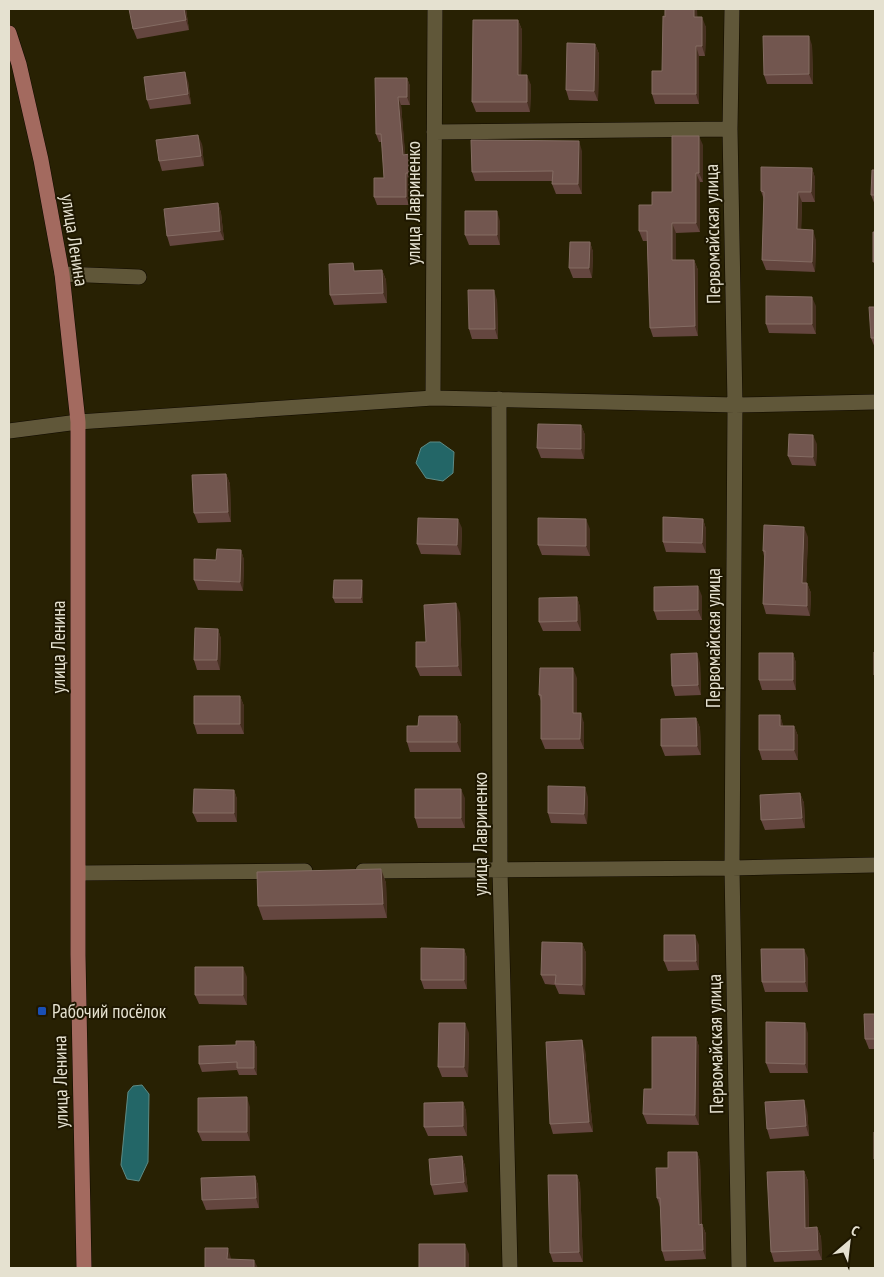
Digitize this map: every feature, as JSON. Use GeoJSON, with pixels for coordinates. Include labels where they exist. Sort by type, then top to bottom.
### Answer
{"type":"FeatureCollection","features":[{"type":"Feature","properties":{"kind":"main road","name":"улица Ленина"},"geometry":{"type":"LineString","coordinates":[[9,33],[19,64],[41,160],[62,274],[78,422],[78,955],[84,1268]]}},
{"type":"Feature","properties":{"kind":"street","name":"улица Лавриненко"},"geometry":{"type":"LineString","coordinates":[[432,398],[436,9]]}},
{"type":"Feature","properties":{"kind":"street","name":"Первомайская улица"},"geometry":{"type":"LineString","coordinates":[[732,9],[730,129],[735,405],[732,868],[739,1268]]}},
{"type":"Feature","properties":{"kind":"street"},"geometry":{"type":"LineString","coordinates":[[434,132],[730,129]]}},
{"type":"Feature","properties":{"kind":"street"},"geometry":{"type":"LineString","coordinates":[[62,274],[139,277]]}},
{"type":"Feature","properties":{"kind":"street"},"geometry":{"type":"LineString","coordinates":[[9,432],[78,422],[432,398],[735,405],[875,402]]}},
{"type":"Feature","properties":{"kind":"street","name":"улица Лавриненко"},"geometry":{"type":"LineString","coordinates":[[498,400],[500,870],[510,1268]]}},
{"type":"Feature","properties":{"kind":"street"},"geometry":{"type":"LineString","coordinates":[[343,871],[732,868],[875,864]]}},
{"type":"Feature","properties":{"kind":"street"},"geometry":{"type":"LineString","coordinates":[[79,873],[324,871]]}},
{"type":"Feature","properties":{"kind":"water"},"geometry":{"type":"Polygon","coordinates":[[[430,442],[440,442],[454,452],[453,473],[443,481],[426,478],[416,463],[421,448],[430,442]]]}},
{"type":"Feature","properties":{"kind":"water"},"geometry":{"type":"Polygon","coordinates":[[[142,1085],[149,1094],[148,1162],[139,1181],[127,1179],[121,1165],[128,1092],[133,1086],[142,1085]]]}},
{"type":"Feature","properties":{"kind":"building"},"geometry":{"type":"Polygon","coordinates":[[[129,9],[184,9],[186,20],[133,29],[129,9]]]}},
{"type":"Feature","properties":{"kind":"building"},"geometry":{"type":"Polygon","coordinates":[[[665,9],[694,9],[694,17],[702,17],[702,46],[696,46],[696,94],[652,94],[652,71],[662,71],[663,16],[665,17],[665,9]]]}},
{"type":"Feature","properties":{"kind":"building"},"geometry":{"type":"Polygon","coordinates":[[[473,20],[518,20],[518,75],[527,75],[527,102],[472,102],[473,20]]]}},
{"type":"Feature","properties":{"kind":"building"},"geometry":{"type":"Polygon","coordinates":[[[763,36],[809,36],[809,74],[764,75],[763,36]]]}},
{"type":"Feature","properties":{"kind":"building"},"geometry":{"type":"Polygon","coordinates":[[[567,43],[595,44],[594,91],[566,90],[567,43]]]}},
{"type":"Feature","properties":{"kind":"building"},"geometry":{"type":"Polygon","coordinates":[[[185,72],[188,94],[147,100],[144,77],[185,72]]]}},
{"type":"Feature","properties":{"kind":"building"},"geometry":{"type":"Polygon","coordinates":[[[375,78],[407,78],[407,97],[398,97],[403,155],[410,154],[411,173],[406,173],[406,197],[374,197],[374,178],[384,178],[381,134],[376,134],[375,78]]]}},
{"type":"Feature","properties":{"kind":"building"},"geometry":{"type":"Polygon","coordinates":[[[198,135],[201,156],[159,161],[156,140],[198,135]]]}},
{"type":"Feature","properties":{"kind":"building"},"geometry":{"type":"Polygon","coordinates":[[[672,136],[699,136],[699,173],[696,173],[696,223],[672,223],[672,260],[694,260],[695,326],[650,328],[647,231],[639,231],[639,205],[652,205],[652,192],[672,192],[672,136]]]}},
{"type":"Feature","properties":{"kind":"building"},"geometry":{"type":"Polygon","coordinates":[[[471,140],[579,141],[578,184],[552,184],[553,171],[472,172],[471,140]]]}},
{"type":"Feature","properties":{"kind":"building"},"geometry":{"type":"Polygon","coordinates":[[[761,167],[812,168],[811,192],[798,192],[797,229],[813,230],[812,262],[762,260],[764,192],[761,191],[761,167]]]}},
{"type":"Feature","properties":{"kind":"building"},"geometry":{"type":"Polygon","coordinates":[[[872,170],[875,170],[875,195],[871,195],[872,170]]]}},
{"type":"Feature","properties":{"kind":"building"},"geometry":{"type":"Polygon","coordinates":[[[218,203],[220,231],[167,236],[164,209],[218,203]]]}},
{"type":"Feature","properties":{"kind":"building"},"geometry":{"type":"Polygon","coordinates":[[[465,211],[497,211],[497,235],[465,235],[465,211]]]}},
{"type":"Feature","properties":{"kind":"building"},"geometry":{"type":"Polygon","coordinates":[[[873,232],[875,232],[875,262],[873,262],[873,232]]]}},
{"type":"Feature","properties":{"kind":"building"},"geometry":{"type":"Polygon","coordinates":[[[570,242],[590,242],[589,268],[569,268],[570,242]]]}},
{"type":"Feature","properties":{"kind":"building"},"geometry":{"type":"Polygon","coordinates":[[[353,263],[354,271],[382,270],[383,293],[330,295],[329,264],[353,263]]]}},
{"type":"Feature","properties":{"kind":"building"},"geometry":{"type":"Polygon","coordinates":[[[468,290],[494,290],[495,329],[469,329],[468,290]]]}},
{"type":"Feature","properties":{"kind":"building"},"geometry":{"type":"Polygon","coordinates":[[[766,296],[812,297],[812,324],[766,324],[766,296]]]}},
{"type":"Feature","properties":{"kind":"building"},"geometry":{"type":"Polygon","coordinates":[[[869,307],[875,307],[875,338],[871,338],[869,307]]]}},
{"type":"Feature","properties":{"kind":"building"},"geometry":{"type":"Polygon","coordinates":[[[538,424],[581,425],[581,449],[537,448],[538,424]]]}},
{"type":"Feature","properties":{"kind":"building"},"geometry":{"type":"Polygon","coordinates":[[[789,434],[813,435],[813,457],[788,456],[789,434]]]}},
{"type":"Feature","properties":{"kind":"building"},"geometry":{"type":"Polygon","coordinates":[[[226,474],[228,512],[194,513],[192,475],[226,474]]]}},
{"type":"Feature","properties":{"kind":"building"},"geometry":{"type":"Polygon","coordinates":[[[663,517],[703,519],[702,543],[663,542],[663,517]]]}},
{"type":"Feature","properties":{"kind":"building"},"geometry":{"type":"Polygon","coordinates":[[[418,518],[458,519],[457,545],[417,544],[418,518]]]}},
{"type":"Feature","properties":{"kind":"building"},"geometry":{"type":"Polygon","coordinates":[[[538,518],[586,519],[586,546],[538,545],[538,518]]]}},
{"type":"Feature","properties":{"kind":"building"},"geometry":{"type":"Polygon","coordinates":[[[764,525],[804,527],[802,583],[807,583],[807,606],[763,604],[764,525]]]}},
{"type":"Feature","properties":{"kind":"building"},"geometry":{"type":"Polygon","coordinates":[[[217,549],[241,550],[240,582],[194,580],[194,559],[216,560],[217,549]]]}},
{"type":"Feature","properties":{"kind":"building"},"geometry":{"type":"Polygon","coordinates":[[[334,580],[362,580],[361,598],[333,598],[334,580]]]}},
{"type":"Feature","properties":{"kind":"building"},"geometry":{"type":"Polygon","coordinates":[[[698,586],[698,610],[654,611],[654,587],[698,586]]]}},
{"type":"Feature","properties":{"kind":"building"},"geometry":{"type":"Polygon","coordinates":[[[577,597],[577,621],[539,622],[539,598],[577,597]]]}},
{"type":"Feature","properties":{"kind":"building"},"geometry":{"type":"Polygon","coordinates":[[[456,603],[458,666],[416,667],[416,642],[426,642],[424,605],[456,603]]]}},
{"type":"Feature","properties":{"kind":"building"},"geometry":{"type":"Polygon","coordinates":[[[195,628],[218,629],[217,660],[194,660],[195,628]]]}},
{"type":"Feature","properties":{"kind":"building"},"geometry":{"type":"Polygon","coordinates":[[[875,652],[875,675],[874,675],[875,652]]]}},
{"type":"Feature","properties":{"kind":"building"},"geometry":{"type":"Polygon","coordinates":[[[697,653],[698,685],[672,686],[671,654],[697,653]]]}},
{"type":"Feature","properties":{"kind":"building"},"geometry":{"type":"Polygon","coordinates":[[[759,653],[793,653],[793,680],[759,680],[759,653]]]}},
{"type":"Feature","properties":{"kind":"building"},"geometry":{"type":"Polygon","coordinates":[[[540,668],[573,668],[573,713],[581,713],[580,739],[541,739],[540,668]]]}},
{"type":"Feature","properties":{"kind":"building"},"geometry":{"type":"Polygon","coordinates":[[[194,696],[240,696],[240,724],[194,724],[194,696]]]}},
{"type":"Feature","properties":{"kind":"building"},"geometry":{"type":"Polygon","coordinates":[[[759,715],[780,715],[780,726],[794,726],[794,750],[759,750],[759,715]]]}},
{"type":"Feature","properties":{"kind":"building"},"geometry":{"type":"Polygon","coordinates":[[[419,716],[457,716],[457,742],[407,742],[407,726],[418,726],[419,716]]]}},
{"type":"Feature","properties":{"kind":"building"},"geometry":{"type":"Polygon","coordinates":[[[696,718],[697,746],[661,746],[661,719],[696,718]]]}},
{"type":"Feature","properties":{"kind":"building"},"geometry":{"type":"Polygon","coordinates":[[[548,786],[585,787],[584,814],[548,813],[548,786]]]}},
{"type":"Feature","properties":{"kind":"building"},"geometry":{"type":"Polygon","coordinates":[[[194,789],[234,790],[234,813],[193,813],[194,789]]]}},
{"type":"Feature","properties":{"kind":"building"},"geometry":{"type":"Polygon","coordinates":[[[415,789],[461,789],[461,818],[415,818],[415,789]]]}},
{"type":"Feature","properties":{"kind":"building"},"geometry":{"type":"Polygon","coordinates":[[[800,793],[802,818],[761,820],[760,795],[800,793]]]}},
{"type":"Feature","properties":{"kind":"building"},"geometry":{"type":"Polygon","coordinates":[[[381,869],[383,904],[258,906],[257,872],[381,869]]]}},
{"type":"Feature","properties":{"kind":"building"},"geometry":{"type":"Polygon","coordinates":[[[664,935],[695,935],[696,961],[664,961],[664,935]]]}},
{"type":"Feature","properties":{"kind":"building"},"geometry":{"type":"Polygon","coordinates":[[[542,942],[582,943],[582,985],[555,984],[556,975],[541,975],[542,942]]]}},
{"type":"Feature","properties":{"kind":"building"},"geometry":{"type":"Polygon","coordinates":[[[421,948],[464,949],[464,980],[421,980],[421,948]]]}},
{"type":"Feature","properties":{"kind":"building"},"geometry":{"type":"Polygon","coordinates":[[[761,949],[804,949],[805,982],[762,982],[761,949]]]}},
{"type":"Feature","properties":{"kind":"building"},"geometry":{"type":"Polygon","coordinates":[[[195,967],[243,967],[243,995],[195,995],[195,967]]]}},
{"type":"Feature","properties":{"kind":"building"},"geometry":{"type":"Polygon","coordinates":[[[864,1014],[875,1014],[875,1039],[865,1039],[864,1014]]]}},
{"type":"Feature","properties":{"kind":"building"},"geometry":{"type":"Polygon","coordinates":[[[766,1022],[805,1023],[805,1064],[766,1063],[766,1022]]]}},
{"type":"Feature","properties":{"kind":"building"},"geometry":{"type":"Polygon","coordinates":[[[439,1023],[465,1023],[464,1067],[438,1067],[439,1023]]]}},
{"type":"Feature","properties":{"kind":"building"},"geometry":{"type":"Polygon","coordinates":[[[652,1037],[696,1037],[695,1115],[643,1114],[644,1089],[652,1089],[652,1037]]]}},
{"type":"Feature","properties":{"kind":"building"},"geometry":{"type":"Polygon","coordinates":[[[582,1040],[589,1122],[550,1124],[546,1042],[582,1040]]]}},
{"type":"Feature","properties":{"kind":"building"},"geometry":{"type":"Polygon","coordinates":[[[236,1041],[254,1041],[254,1068],[237,1068],[237,1062],[199,1064],[199,1046],[236,1045],[236,1041]]]}},
{"type":"Feature","properties":{"kind":"building"},"geometry":{"type":"Polygon","coordinates":[[[247,1097],[247,1132],[198,1132],[198,1098],[247,1097]]]}},
{"type":"Feature","properties":{"kind":"building"},"geometry":{"type":"Polygon","coordinates":[[[804,1100],[806,1126],[767,1129],[765,1102],[804,1100]]]}},
{"type":"Feature","properties":{"kind":"building"},"geometry":{"type":"Polygon","coordinates":[[[463,1102],[463,1126],[424,1127],[424,1103],[463,1102]]]}},
{"type":"Feature","properties":{"kind":"building"},"geometry":{"type":"Polygon","coordinates":[[[875,1132],[875,1159],[874,1159],[875,1132]]]}},
{"type":"Feature","properties":{"kind":"building"},"geometry":{"type":"Polygon","coordinates":[[[668,1152],[697,1152],[699,1225],[702,1224],[703,1250],[662,1251],[660,1198],[657,1198],[656,1168],[668,1168],[668,1152]]]}},
{"type":"Feature","properties":{"kind":"building"},"geometry":{"type":"Polygon","coordinates":[[[462,1156],[464,1182],[431,1185],[429,1159],[462,1156]]]}},
{"type":"Feature","properties":{"kind":"building"},"geometry":{"type":"Polygon","coordinates":[[[804,1171],[805,1228],[817,1227],[818,1250],[771,1252],[767,1172],[804,1171]]]}},
{"type":"Feature","properties":{"kind":"building"},"geometry":{"type":"Polygon","coordinates":[[[548,1175],[577,1175],[579,1252],[550,1253],[548,1175]]]}},
{"type":"Feature","properties":{"kind":"building"},"geometry":{"type":"Polygon","coordinates":[[[255,1176],[256,1198],[202,1200],[201,1178],[255,1176]]]}},
{"type":"Feature","properties":{"kind":"building"},"geometry":{"type":"Polygon","coordinates":[[[419,1244],[465,1244],[465,1268],[419,1268],[419,1244]]]}},
{"type":"Feature","properties":{"kind":"building"},"geometry":{"type":"Polygon","coordinates":[[[205,1248],[228,1248],[227,1259],[254,1260],[254,1268],[205,1268],[205,1248]]]}},
{"type":"Feature","properties":{"kind":"place","name":"Рабочий посёлок"},"geometry":{"type":"Point","coordinates":[42,1011]}}]}
